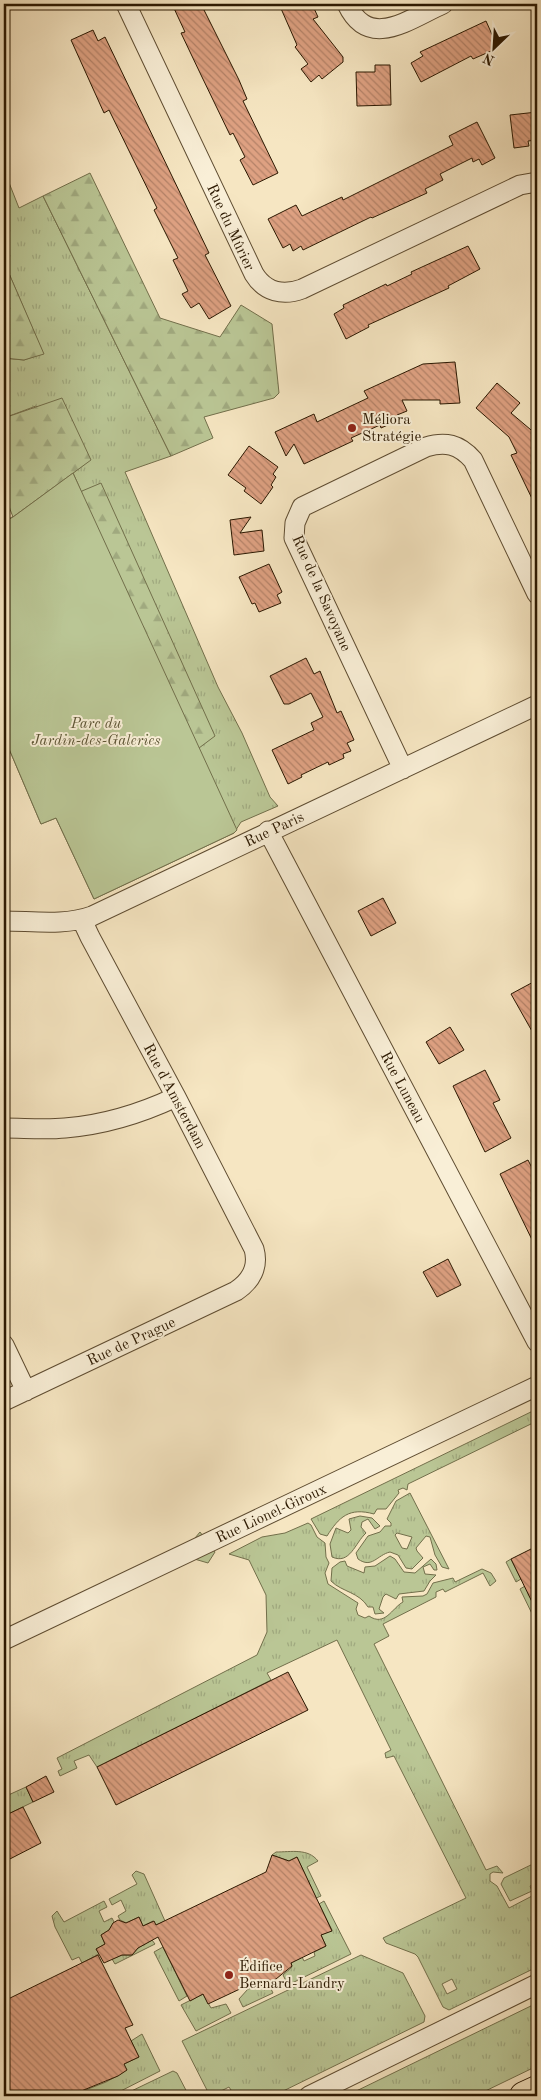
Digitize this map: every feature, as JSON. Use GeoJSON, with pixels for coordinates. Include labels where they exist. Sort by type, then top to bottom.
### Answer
{"type":"FeatureCollection","features":[{"type":"Feature","properties":{"kind":"highway"},"geometry":{"type":"LineString","coordinates":[[524,2096],[537,2090]]}},
{"type":"Feature","properties":{"kind":"street","name":"Rue du Mûrier"},"geometry":{"type":"LineString","coordinates":[[126,4],[254,274],[263,286],[270,290],[286,292],[302,289],[520,185],[537,182]]}},
{"type":"Feature","properties":{"kind":"street"},"geometry":{"type":"LineString","coordinates":[[347,4],[355,18],[362,24],[378,29],[396,26],[443,4]]}},
{"type":"Feature","properties":{"kind":"street","name":"Rue de la Savoyane"},"geometry":{"type":"LineString","coordinates":[[403,769],[297,546],[294,530],[297,514],[302,507],[426,447],[443,443],[452,444],[461,448],[473,460],[537,594]]}},
{"type":"Feature","properties":{"kind":"street","name":"Rue Paris"},"geometry":{"type":"LineString","coordinates":[[4,921],[82,920],[537,705]]}},
{"type":"Feature","properties":{"kind":"street","name":"Rue Luneau"},"geometry":{"type":"LineString","coordinates":[[268,831],[537,1342]]}},
{"type":"Feature","properties":{"kind":"street","name":"Rue d'Amsterdam"},"geometry":{"type":"LineString","coordinates":[[82,920],[254,1249],[256,1264],[253,1275]]}},
{"type":"Feature","properties":{"kind":"street"},"geometry":{"type":"LineString","coordinates":[[4,1128],[53,1129],[78,1126],[146,1110],[176,1097]]}},
{"type":"Feature","properties":{"kind":"street","name":"Rue de Prague"},"geometry":{"type":"LineString","coordinates":[[4,1401],[236,1291],[248,1282],[253,1275]]}},
{"type":"Feature","properties":{"kind":"street"},"geometry":{"type":"LineString","coordinates":[[4,1345],[26,1391]]}},
{"type":"Feature","properties":{"kind":"street","name":"Rue Lionel-Giroux"},"geometry":{"type":"LineString","coordinates":[[4,1640],[537,1386]]}},
{"type":"Feature","properties":{"kind":"street"},"geometry":{"type":"LineString","coordinates":[[309,2096],[537,1984]]}},
{"type":"Feature","properties":{"kind":"green space"},"geometry":{"type":"Polygon","coordinates":[[[4,170],[19,208],[43,196],[171,456],[125,472],[218,687],[242,733],[270,797],[278,806],[241,822],[234,833],[94,899],[56,818],[41,824],[4,737],[4,522],[20,512],[81,491],[73,473],[90,460],[36,406],[4,418],[4,358],[24,360],[43,353],[4,262],[4,170]]]}},
{"type":"Feature","properties":{"kind":"green space"},"geometry":{"type":"Polygon","coordinates":[[[90,173],[160,318],[220,337],[241,305],[272,324],[279,393],[274,398],[204,417],[213,438],[171,456],[43,196],[90,173]]]}},
{"type":"Feature","properties":{"kind":"green space"},"geometry":{"type":"Polygon","coordinates":[[[4,262],[44,354],[24,360],[4,358],[4,262]]]}},
{"type":"Feature","properties":{"kind":"green space"},"geometry":{"type":"Polygon","coordinates":[[[62,398],[91,460],[13,517],[4,494],[4,418],[62,398]]]}},
{"type":"Feature","properties":{"kind":"green space","name":"Parc du Jardin-des-Galeries"},"geometry":{"type":"Polygon","coordinates":[[[73,473],[237,830],[94,899],[56,818],[41,824],[4,737],[4,522],[73,473]]]}},
{"type":"Feature","properties":{"kind":"green space"},"geometry":{"type":"Polygon","coordinates":[[[101,483],[215,736],[199,748],[62,524],[82,491],[101,483]]]}},
{"type":"Feature","properties":{"kind":"green space"},"geometry":{"type":"Polygon","coordinates":[[[537,1409],[537,1421],[408,1484],[407,1490],[403,1488],[398,1490],[399,1493],[386,1509],[377,1509],[374,1514],[358,1512],[346,1515],[327,1536],[320,1534],[311,1519],[537,1409]]]}},
{"type":"Feature","properties":{"kind":"green space"},"geometry":{"type":"Polygon","coordinates":[[[410,1493],[449,1569],[442,1567],[435,1555],[430,1537],[426,1536],[416,1548],[423,1558],[412,1569],[406,1568],[398,1555],[390,1552],[367,1563],[358,1559],[356,1553],[368,1536],[380,1532],[385,1526],[391,1526],[387,1519],[396,1501],[410,1493]],[[397,1533],[395,1535],[402,1548],[407,1549],[412,1537],[397,1533]]]}},
{"type":"Feature","properties":{"kind":"green space"},"geometry":{"type":"Polygon","coordinates":[[[360,1516],[372,1518],[380,1526],[375,1529],[368,1519],[362,1522],[361,1527],[366,1533],[352,1552],[343,1558],[332,1557],[330,1544],[336,1528],[348,1533],[351,1530],[349,1519],[360,1516]]]}},
{"type":"Feature","properties":{"kind":"green space"},"geometry":{"type":"Polygon","coordinates":[[[308,1523],[311,1525],[317,1537],[325,1543],[326,1557],[329,1563],[325,1573],[328,1584],[358,1603],[356,1609],[358,1615],[365,1618],[369,1616],[375,1619],[384,1618],[403,1602],[402,1597],[423,1596],[427,1594],[433,1583],[453,1578],[455,1582],[482,1569],[491,1573],[496,1581],[490,1586],[483,1573],[445,1592],[443,1589],[436,1592],[436,1597],[383,1624],[389,1636],[374,1644],[486,1870],[497,1866],[503,1873],[493,1872],[490,1874],[490,1881],[497,1886],[509,1908],[534,1895],[537,1899],[537,1967],[449,2010],[443,2007],[418,1957],[415,1954],[386,1943],[383,1938],[466,1898],[394,1756],[386,1758],[385,1753],[391,1750],[337,1640],[267,1673],[271,1680],[97,1767],[89,1755],[74,1761],[77,1768],[60,1776],[58,1771],[62,1769],[57,1758],[257,1655],[267,1632],[266,1595],[249,1560],[229,1554],[262,1537],[285,1533],[308,1523]],[[452,1979],[442,1984],[447,1994],[457,1989],[452,1979]]]}},
{"type":"Feature","properties":{"kind":"green space"},"geometry":{"type":"Polygon","coordinates":[[[200,1532],[215,1552],[208,1563],[191,1558],[190,1544],[200,1532]]]}},
{"type":"Feature","properties":{"kind":"green space"},"geometry":{"type":"Polygon","coordinates":[[[390,1556],[395,1559],[404,1572],[415,1573],[431,1559],[436,1564],[437,1570],[434,1570],[430,1564],[423,1567],[425,1574],[436,1575],[424,1591],[399,1594],[396,1599],[386,1594],[379,1609],[384,1613],[375,1614],[373,1607],[368,1607],[360,1598],[331,1581],[332,1568],[340,1562],[345,1561],[347,1566],[364,1573],[365,1567],[375,1566],[390,1556]]]}},
{"type":"Feature","properties":{"kind":"green space"},"geometry":{"type":"Polygon","coordinates":[[[511,1559],[521,1579],[516,1582],[506,1562],[511,1559]]]}},
{"type":"Feature","properties":{"kind":"green space"},"geometry":{"type":"Polygon","coordinates":[[[525,1586],[537,1612],[535,1616],[537,1624],[520,1589],[525,1586]]]}},
{"type":"Feature","properties":{"kind":"green space"},"geometry":{"type":"Polygon","coordinates":[[[26,1787],[33,1802],[4,1816],[4,1797],[26,1787]]]}},
{"type":"Feature","properties":{"kind":"green space"},"geometry":{"type":"Polygon","coordinates":[[[276,1852],[304,1852],[314,1857],[318,1861],[307,1867],[321,1896],[316,1898],[297,1857],[289,1861],[272,1855],[276,1852]]]}},
{"type":"Feature","properties":{"kind":"green space"},"geometry":{"type":"Polygon","coordinates":[[[537,1862],[537,1883],[530,1886],[532,1891],[510,1901],[501,1884],[504,1878],[537,1862]]]}},
{"type":"Feature","properties":{"kind":"green space"},"geometry":{"type":"Polygon","coordinates":[[[136,1871],[144,1874],[165,1921],[156,1925],[153,1921],[143,1926],[139,1917],[126,1923],[120,1920],[118,1916],[126,1911],[121,1900],[112,1905],[109,1899],[137,1884],[132,1875],[136,1871]]]}},
{"type":"Feature","properties":{"kind":"green space"},"geometry":{"type":"Polygon","coordinates":[[[104,1901],[107,1907],[99,1911],[104,1922],[112,1918],[114,1922],[109,1930],[101,1935],[105,1944],[96,1949],[99,1954],[82,1963],[79,1957],[72,1960],[55,1927],[52,1916],[57,1911],[64,1922],[104,1901]]]}},
{"type":"Feature","properties":{"kind":"green space"},"geometry":{"type":"Polygon","coordinates":[[[324,1901],[351,1954],[288,1985],[283,1975],[292,1967],[291,1963],[302,1957],[304,1961],[315,1956],[314,1952],[326,1946],[321,1935],[332,1930],[319,1904],[324,1901]]]}},
{"type":"Feature","properties":{"kind":"green space"},"geometry":{"type":"Polygon","coordinates":[[[152,1940],[155,1944],[115,1964],[112,1959],[122,1955],[132,1955],[138,1948],[152,1940]]]}},
{"type":"Feature","properties":{"kind":"green space"},"geometry":{"type":"Polygon","coordinates":[[[163,1947],[187,1996],[179,2001],[154,1952],[163,1947]]]}},
{"type":"Feature","properties":{"kind":"green space"},"geometry":{"type":"Polygon","coordinates":[[[361,1955],[403,1973],[425,2016],[424,2022],[273,2096],[235,2096],[229,2087],[219,2092],[221,2096],[210,2096],[182,2041],[361,1955]]]}},
{"type":"Feature","properties":{"kind":"green space"},"geometry":{"type":"Polygon","coordinates":[[[260,1986],[264,1990],[270,1987],[273,1993],[243,2007],[239,1999],[248,1989],[260,1986]]]}},
{"type":"Feature","properties":{"kind":"green space"},"geometry":{"type":"Polygon","coordinates":[[[203,1994],[211,2008],[226,2004],[231,2013],[196,2031],[181,2005],[203,1994]]]}},
{"type":"Feature","properties":{"kind":"green space"},"geometry":{"type":"Polygon","coordinates":[[[537,2003],[537,2066],[475,2096],[346,2096],[537,2003]]]}},
{"type":"Feature","properties":{"kind":"green space"},"geometry":{"type":"Polygon","coordinates":[[[142,2034],[160,2071],[111,2096],[71,2096],[69,2091],[83,2091],[117,2076],[124,2064],[139,2057],[131,2041],[142,2034]]]}},
{"type":"Feature","properties":{"kind":"green space"},"geometry":{"type":"Polygon","coordinates":[[[173,2071],[177,2073],[189,2096],[121,2096],[173,2071]]]}},
{"type":"Feature","properties":{"kind":"building"},"geometry":{"type":"Polygon","coordinates":[[[172,4],[201,4],[239,80],[247,99],[243,101],[278,173],[253,185],[240,160],[245,157],[233,133],[230,135],[201,75],[181,33],[185,32],[172,4]]]}},
{"type":"Feature","properties":{"kind":"building"},"geometry":{"type":"Polygon","coordinates":[[[279,4],[312,4],[318,17],[313,19],[343,57],[343,62],[322,79],[319,75],[311,82],[301,69],[308,64],[295,47],[297,45],[279,4]]]}},
{"type":"Feature","properties":{"kind":"building"},"geometry":{"type":"Polygon","coordinates":[[[486,21],[498,48],[473,59],[471,56],[421,82],[411,63],[423,56],[420,52],[486,21]]]}},
{"type":"Feature","properties":{"kind":"building"},"geometry":{"type":"Polygon","coordinates":[[[93,30],[98,41],[105,37],[209,253],[205,255],[231,306],[209,319],[199,303],[191,308],[182,294],[188,291],[173,260],[178,258],[154,210],[157,208],[109,110],[104,113],[71,40],[93,30]]]}},
{"type":"Feature","properties":{"kind":"building"},"geometry":{"type":"Polygon","coordinates":[[[375,65],[390,65],[391,105],[357,106],[356,72],[375,72],[375,65]]]}},
{"type":"Feature","properties":{"kind":"building"},"geometry":{"type":"Polygon","coordinates":[[[537,112],[537,140],[528,141],[529,146],[514,148],[510,115],[537,112]]]}},
{"type":"Feature","properties":{"kind":"building"},"geometry":{"type":"Polygon","coordinates":[[[477,122],[495,158],[482,165],[479,159],[473,162],[472,158],[440,174],[443,180],[425,189],[427,193],[371,217],[303,250],[301,246],[293,251],[290,244],[283,248],[268,219],[296,205],[302,216],[342,197],[343,200],[453,145],[449,136],[477,122]]]}},
{"type":"Feature","properties":{"kind":"building"},"geometry":{"type":"Polygon","coordinates":[[[468,246],[480,269],[448,286],[449,288],[368,325],[369,327],[346,339],[334,314],[344,308],[343,305],[386,284],[387,286],[412,274],[411,272],[468,246]]]}},
{"type":"Feature","properties":{"kind":"building"},"geometry":{"type":"Polygon","coordinates":[[[455,362],[460,403],[440,404],[440,400],[402,400],[407,411],[397,415],[399,420],[381,428],[380,425],[351,438],[353,441],[304,464],[294,444],[286,456],[275,432],[314,414],[317,422],[368,398],[364,391],[423,364],[455,362]]]}},
{"type":"Feature","properties":{"kind":"building"},"geometry":{"type":"Polygon","coordinates":[[[497,383],[520,403],[511,413],[537,435],[537,509],[511,455],[517,453],[509,437],[476,408],[497,383]]]}},
{"type":"Feature","properties":{"kind":"building"},"geometry":{"type":"Polygon","coordinates":[[[249,446],[278,467],[273,474],[276,477],[271,485],[273,487],[261,504],[244,491],[246,488],[228,475],[249,446]]]}},
{"type":"Feature","properties":{"kind":"building"},"geometry":{"type":"Polygon","coordinates":[[[251,517],[240,533],[262,530],[264,551],[234,555],[230,520],[251,517]]]}},
{"type":"Feature","properties":{"kind":"building"},"geometry":{"type":"Polygon","coordinates":[[[269,564],[282,592],[277,595],[281,603],[259,612],[255,603],[252,604],[239,577],[269,564]]]}},
{"type":"Feature","properties":{"kind":"building"},"geometry":{"type":"Polygon","coordinates":[[[306,658],[314,674],[320,671],[337,713],[341,711],[354,740],[347,743],[351,751],[343,754],[344,758],[329,765],[328,762],[301,775],[302,777],[288,784],[272,750],[314,730],[311,723],[323,717],[311,693],[289,704],[284,704],[270,676],[306,658]]]}},
{"type":"Feature","properties":{"kind":"building"},"geometry":{"type":"Polygon","coordinates":[[[383,898],[396,923],[371,936],[358,911],[383,898]]]}},
{"type":"Feature","properties":{"kind":"building"},"geometry":{"type":"Polygon","coordinates":[[[537,980],[537,1040],[511,994],[537,980]]]}},
{"type":"Feature","properties":{"kind":"building"},"geometry":{"type":"Polygon","coordinates":[[[450,1027],[464,1050],[439,1064],[426,1042],[450,1027]]]}},
{"type":"Feature","properties":{"kind":"building"},"geometry":{"type":"Polygon","coordinates":[[[485,1070],[500,1100],[493,1103],[511,1138],[485,1152],[453,1086],[485,1070]]]}},
{"type":"Feature","properties":{"kind":"building"},"geometry":{"type":"Polygon","coordinates":[[[528,1160],[537,1178],[537,1250],[500,1174],[528,1160]]]}},
{"type":"Feature","properties":{"kind":"building"},"geometry":{"type":"Polygon","coordinates":[[[448,1259],[461,1285],[437,1297],[423,1272],[448,1259]]]}},
{"type":"Feature","properties":{"kind":"building"},"geometry":{"type":"Polygon","coordinates":[[[537,1546],[537,1612],[511,1559],[537,1546]]]}},
{"type":"Feature","properties":{"kind":"building"},"geometry":{"type":"Polygon","coordinates":[[[288,1672],[308,1710],[116,1805],[97,1767],[288,1672]]]}},
{"type":"Feature","properties":{"kind":"building"},"geometry":{"type":"Polygon","coordinates":[[[46,1776],[54,1792],[33,1802],[26,1787],[46,1776]]]}},
{"type":"Feature","properties":{"kind":"building"},"geometry":{"type":"Polygon","coordinates":[[[23,1807],[41,1843],[4,1862],[4,1816],[23,1807]]]}},
{"type":"Feature","properties":{"kind":"building"},"geometry":{"type":"Polygon","coordinates":[[[272,1855],[289,1861],[297,1857],[332,1931],[321,1935],[326,1946],[291,1963],[292,1966],[276,1979],[255,1988],[242,1988],[208,2004],[203,1994],[190,2001],[158,1937],[138,1948],[132,1955],[122,1955],[104,1963],[96,1949],[105,1944],[101,1935],[109,1930],[113,1923],[118,1920],[126,1923],[139,1917],[143,1926],[154,1921],[156,1925],[266,1872],[272,1855]]]}},
{"type":"Feature","properties":{"kind":"building"},"geometry":{"type":"Polygon","coordinates":[[[98,1955],[133,2025],[125,2028],[139,2057],[124,2064],[127,2070],[118,2076],[69,2096],[4,2096],[4,2001],[98,1955]]]}},
{"type":"Feature","properties":{"kind":"place","name":"Méliora Stratégie"},"geometry":{"type":"Point","coordinates":[352,428]}},
{"type":"Feature","properties":{"kind":"place","name":"Édifice Bernard-Landry"},"geometry":{"type":"Point","coordinates":[229,1975]}}]}
